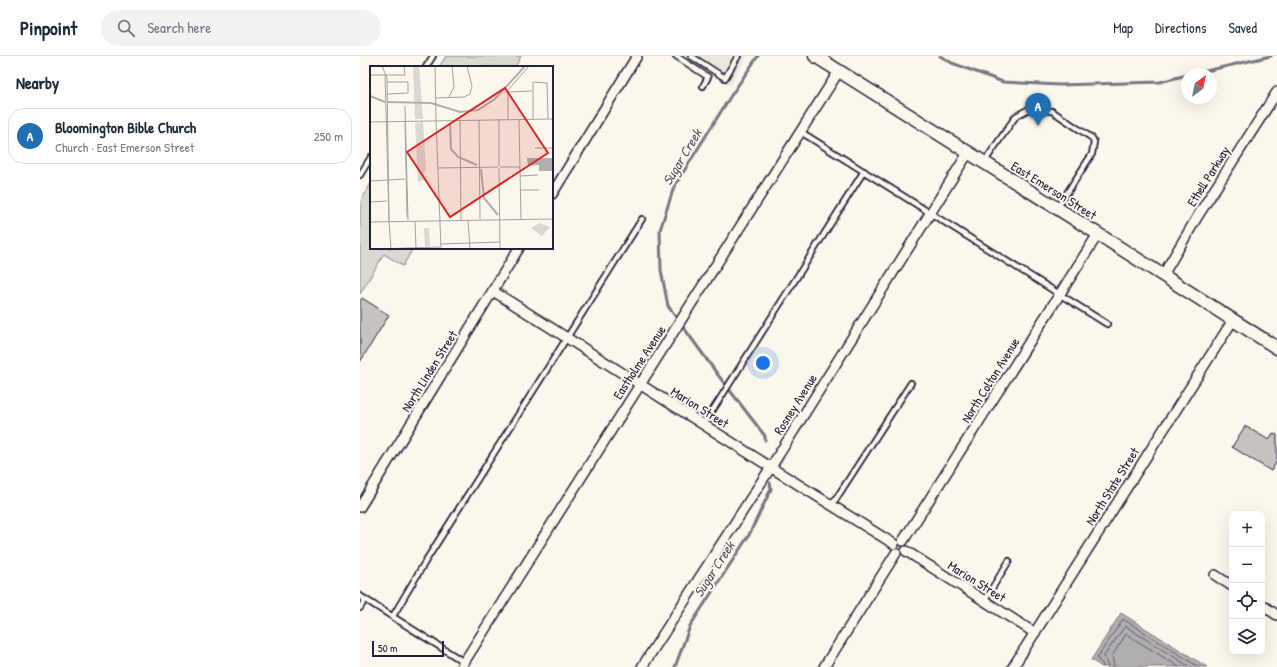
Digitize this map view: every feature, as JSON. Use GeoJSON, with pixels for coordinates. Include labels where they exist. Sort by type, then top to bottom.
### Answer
{"type":"FeatureCollection","features":[{"type":"Feature","properties":{"kind":"main road","name":"East Emerson Street"},"geometry":{"type":"LineString","coordinates":[[815,56],[1058,208],[1277,348]]}},
{"type":"Feature","properties":{"kind":"street"},"geometry":{"type":"LineString","coordinates":[[553,192],[636,56]]}},
{"type":"Feature","properties":{"kind":"street","name":"Eastholme Avenue"},"geometry":{"type":"LineString","coordinates":[[462,664],[839,71]]}},
{"type":"Feature","properties":{"kind":"street","name":"Ethell Parkway"},"geometry":{"type":"LineString","coordinates":[[1163,275],[1199,214],[1277,92]]}},
{"type":"Feature","properties":{"kind":"street","name":"Rosney Avenue"},"geometry":{"type":"LineString","coordinates":[[642,667],[771,467],[968,152]]}},
{"type":"Feature","properties":{"kind":"street","name":"North Colton Avenue"},"geometry":{"type":"LineString","coordinates":[[824,667],[898,546],[1098,234]]}},
{"type":"Feature","properties":{"kind":"street","name":"North Linden Street"},"geometry":{"type":"LineString","coordinates":[[360,506],[518,249]]}},
{"type":"Feature","properties":{"kind":"street","name":"Marion Street"},"geometry":{"type":"LineString","coordinates":[[492,291],[898,546],[900,554],[906,551],[1035,633]]}},
{"type":"Feature","properties":{"kind":"street","name":"North State Street"},"geometry":{"type":"LineString","coordinates":[[1013,667],[1233,320]]}},
{"type":"Feature","properties":{"kind":"street"},"geometry":{"type":"LineString","coordinates":[[1215,576],[1229,584]]}},
{"type":"Feature","properties":{"kind":"street"},"geometry":{"type":"LineString","coordinates":[[1265,607],[1277,614]]}},
{"type":"Feature","properties":{"kind":"lane"},"geometry":{"type":"LineString","coordinates":[[427,66],[433,56]]}},
{"type":"Feature","properties":{"kind":"lane"},"geometry":{"type":"LineString","coordinates":[[676,56],[708,77],[703,86]]}},
{"type":"Feature","properties":{"kind":"lane"},"geometry":{"type":"LineString","coordinates":[[691,56],[725,78],[738,56]]}},
{"type":"Feature","properties":{"kind":"lane"},"geometry":{"type":"LineString","coordinates":[[984,162],[1016,116],[1029,110],[1052,112],[1092,138],[1094,142],[1092,154],[1058,208]]}},
{"type":"Feature","properties":{"kind":"lane"},"geometry":{"type":"LineString","coordinates":[[801,132],[1060,293],[1107,324]]}},
{"type":"Feature","properties":{"kind":"lane"},"geometry":{"type":"LineString","coordinates":[[360,175],[370,159]]}},
{"type":"Feature","properties":{"kind":"lane"},"geometry":{"type":"LineString","coordinates":[[704,424],[864,171]]}},
{"type":"Feature","properties":{"kind":"lane"},"geometry":{"type":"LineString","coordinates":[[393,616],[425,562],[642,219]]}},
{"type":"Feature","properties":{"kind":"lane"},"geometry":{"type":"LineString","coordinates":[[832,505],[911,383]]}},
{"type":"Feature","properties":{"kind":"lane"},"geometry":{"type":"LineString","coordinates":[[984,601],[1009,560]]}},
{"type":"Feature","properties":{"kind":"lane"},"geometry":{"type":"LineString","coordinates":[[360,596],[393,616],[462,664]]}},
{"type":"Feature","properties":{"kind":"lane"},"geometry":{"type":"LineString","coordinates":[[360,608],[365,600]]}},
{"type":"Feature","properties":{"kind":"shaded area"},"geometry":{"type":"Polygon","coordinates":[[[446,56],[521,56],[516,66],[440,66],[446,56]]]}},
{"type":"Feature","properties":{"kind":"shaded area"},"geometry":{"type":"Polygon","coordinates":[[[683,56],[747,56],[730,86],[683,56]]]}},
{"type":"Feature","properties":{"kind":"shaded area"},"geometry":{"type":"Polygon","coordinates":[[[370,185],[370,249],[412,249],[403,266],[384,254],[360,294],[360,203],[370,185]]]}},
{"type":"Feature","properties":{"kind":"water"},"geometry":{"type":"Polygon","coordinates":[[[1121,613],[1207,667],[1102,667],[1091,660],[1121,613]]]}},
{"type":"Feature","properties":{"kind":"building"},"geometry":{"type":"Polygon","coordinates":[[[362,298],[389,315],[360,362],[360,301],[362,298]]]}},
{"type":"Feature","properties":{"kind":"building"},"geometry":{"type":"Polygon","coordinates":[[[1245,426],[1269,440],[1273,433],[1277,435],[1277,461],[1271,471],[1232,447],[1245,426]]]}},
{"type":"Feature","properties":{"kind":"waterway","name":"Sugar Creek"},"geometry":{"type":"LineString","coordinates":[[758,56],[730,97],[674,187],[660,230],[661,270],[668,306],[765,436],[765,440]]}},
{"type":"Feature","properties":{"kind":"waterway","name":"Sugar Creek"},"geometry":{"type":"LineString","coordinates":[[940,56],[952,63],[1003,82],[1059,85],[1160,82],[1181,77]]}},
{"type":"Feature","properties":{"kind":"waterway","name":"Sugar Creek"},"geometry":{"type":"LineString","coordinates":[[1217,68],[1271,56]]}},
{"type":"Feature","properties":{"kind":"waterway","name":"Sugar Creek"},"geometry":{"type":"LineString","coordinates":[[675,667],[690,626],[749,535],[771,489],[770,483]]}},
{"type":"Feature","properties":{"kind":"place","name":"Bloomington Bible Church"},"geometry":{"type":"Point","coordinates":[1038,126]}}]}
